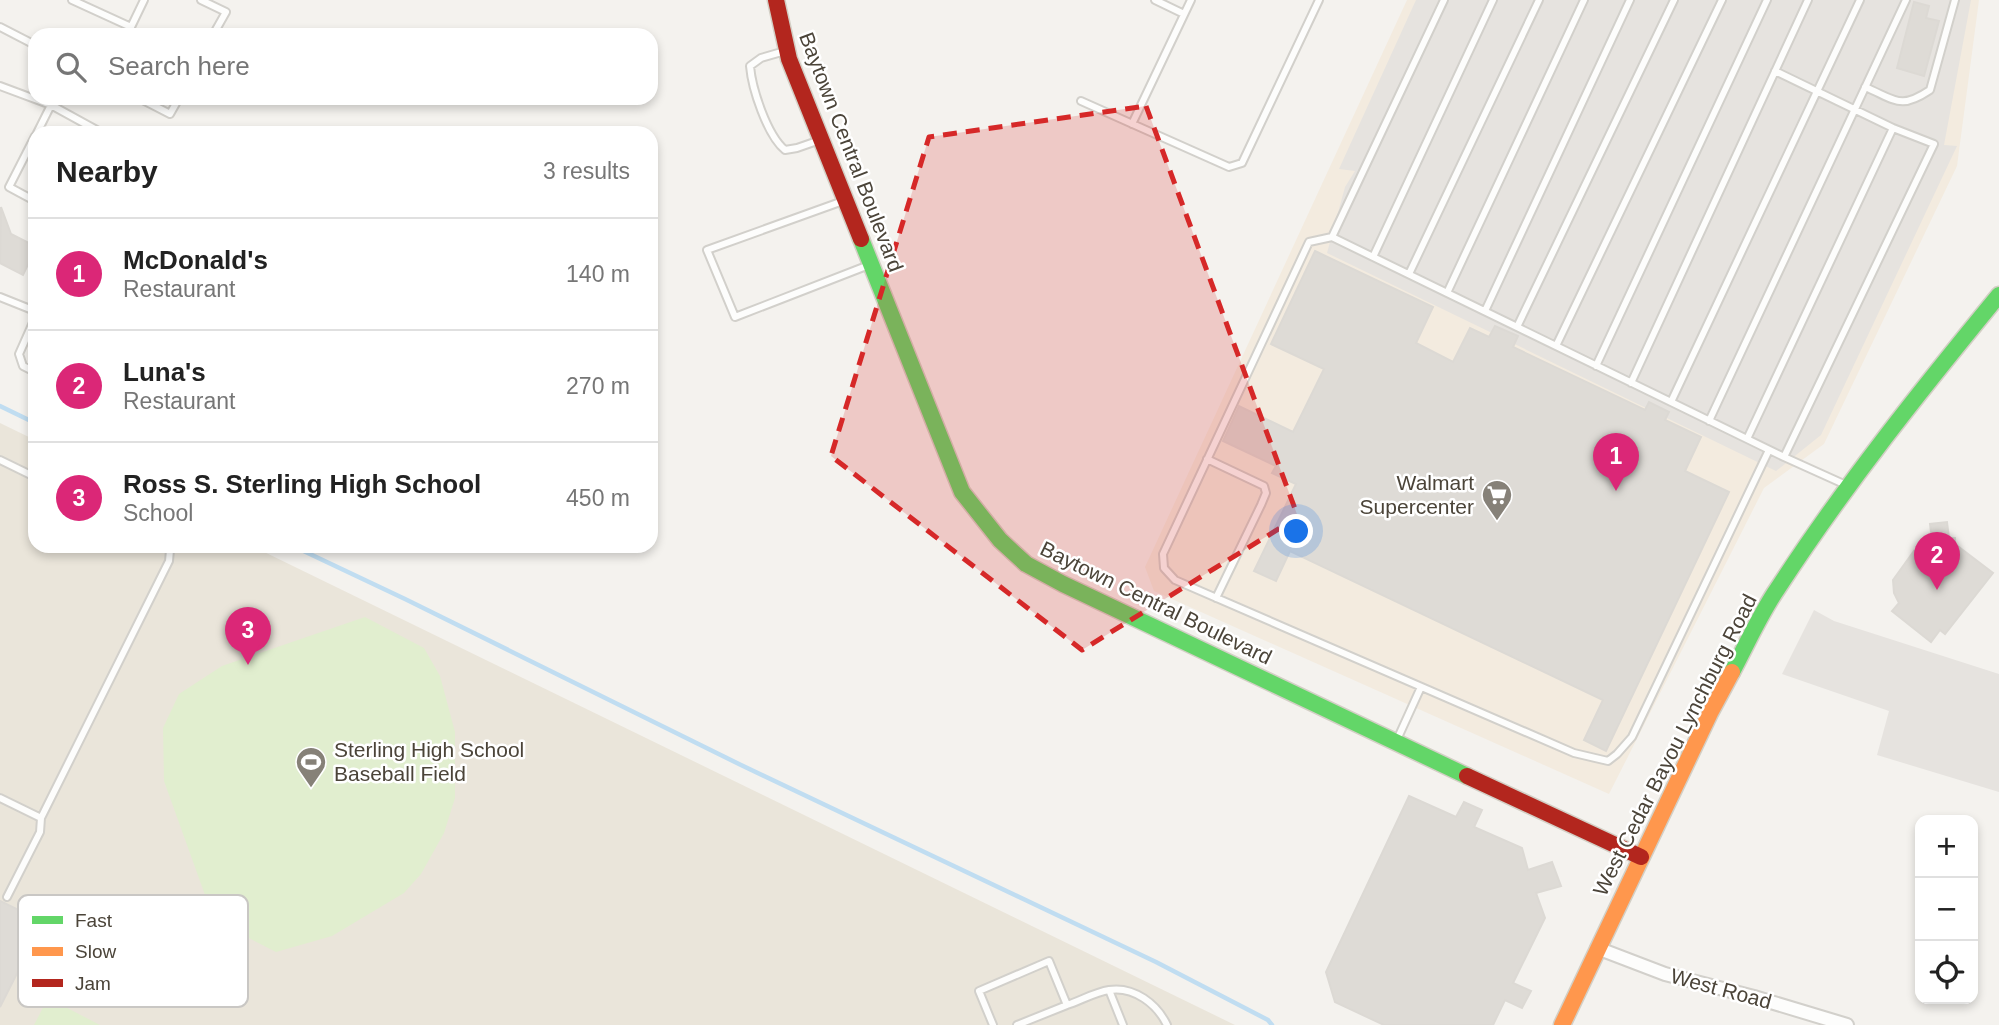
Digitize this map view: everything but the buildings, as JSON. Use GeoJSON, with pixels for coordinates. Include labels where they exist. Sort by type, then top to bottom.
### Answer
{"type":"FeatureCollection","features":[{"type":"Feature","properties":{"kind":"street","name":"Baytown Central Boulevard"},"geometry":{"type":"LineString","coordinates":[[776,0],[787,50],[962,492],[1000,540],[1026,564],[1063,584],[1641,857]]}},
{"type":"Feature","properties":{"kind":"street","name":"West Cedar Bayou Lynchburg Road"},"geometry":{"type":"LineString","coordinates":[[1562,1025],[1710,713],[1776,590],[1848,486],[1917,395],[1999,295]]}},
{"type":"Feature","properties":{"kind":"street","name":"West Road"},"geometry":{"type":"LineString","coordinates":[[1597,948],[1665,974],[1847,1025]]}},
{"type":"Feature","properties":{"kind":"lane"},"geometry":{"type":"LineString","coordinates":[[72,0],[131,27],[144,0]]}},
{"type":"Feature","properties":{"kind":"lane"},"geometry":{"type":"LineString","coordinates":[[201,0],[226,12],[217,28]]}},
{"type":"Feature","properties":{"kind":"lane"},"geometry":{"type":"LineString","coordinates":[[1155,0],[1184,14]]}},
{"type":"Feature","properties":{"kind":"lane"},"geometry":{"type":"LineString","coordinates":[[1132,124],[1191,0]]}},
{"type":"Feature","properties":{"kind":"lane"},"geometry":{"type":"LineString","coordinates":[[1081,101],[1229,167],[1238,166],[1242,163],[1319,0]]}},
{"type":"Feature","properties":{"kind":"lane"},"geometry":{"type":"LineString","coordinates":[[1332,237],[1444,0]]}},
{"type":"Feature","properties":{"kind":"lane"},"geometry":{"type":"LineString","coordinates":[[1373,257],[1493,0]]}},
{"type":"Feature","properties":{"kind":"lane"},"geometry":{"type":"LineString","coordinates":[[1409,274],[1539,0]]}},
{"type":"Feature","properties":{"kind":"lane"},"geometry":{"type":"LineString","coordinates":[[1447,293],[1584,0]]}},
{"type":"Feature","properties":{"kind":"lane"},"geometry":{"type":"LineString","coordinates":[[1485,311],[1630,0]]}},
{"type":"Feature","properties":{"kind":"lane"},"geometry":{"type":"LineString","coordinates":[[1517,327],[1674,0]]}},
{"type":"Feature","properties":{"kind":"lane"},"geometry":{"type":"LineString","coordinates":[[1556,346],[1722,0]]}},
{"type":"Feature","properties":{"kind":"lane"},"geometry":{"type":"LineString","coordinates":[[1596,366],[1767,0]]}},
{"type":"Feature","properties":{"kind":"lane"},"geometry":{"type":"LineString","coordinates":[[1631,383],[1808,0]]}},
{"type":"Feature","properties":{"kind":"lane"},"geometry":{"type":"LineString","coordinates":[[1671,402],[1860,0]]}},
{"type":"Feature","properties":{"kind":"lane"},"geometry":{"type":"LineString","coordinates":[[1709,421],[1906,0]]}},
{"type":"Feature","properties":{"kind":"lane"},"geometry":{"type":"LineString","coordinates":[[1865,88],[1902,103],[1914,100],[1930,90],[1955,0]]}},
{"type":"Feature","properties":{"kind":"lane"},"geometry":{"type":"LineString","coordinates":[[0,27],[28,41]]}},
{"type":"Feature","properties":{"kind":"lane"},"geometry":{"type":"LineString","coordinates":[[787,50],[761,58],[750,66],[751,79],[770,131],[785,150],[821,139]]}},
{"type":"Feature","properties":{"kind":"lane"},"geometry":{"type":"LineString","coordinates":[[1775,71],[1893,128],[1934,144],[1784,457]]}},
{"type":"Feature","properties":{"kind":"lane"},"geometry":{"type":"LineString","coordinates":[[0,86],[28,96]]}},
{"type":"Feature","properties":{"kind":"lane"},"geometry":{"type":"LineString","coordinates":[[40,126],[51,105],[89,126]]}},
{"type":"Feature","properties":{"kind":"lane"},"geometry":{"type":"LineString","coordinates":[[153,105],[170,114],[175,105]]}},
{"type":"Feature","properties":{"kind":"lane"},"geometry":{"type":"LineString","coordinates":[[1747,439],[1893,128]]}},
{"type":"Feature","properties":{"kind":"lane"},"geometry":{"type":"LineString","coordinates":[[28,150],[9,187],[28,197]]}},
{"type":"Feature","properties":{"kind":"lane"},"geometry":{"type":"LineString","coordinates":[[845,201],[707,250],[736,317],[870,264]]}},
{"type":"Feature","properties":{"kind":"lane"},"geometry":{"type":"LineString","coordinates":[[1769,450],[1632,737],[1608,761],[1574,754],[1175,580],[1164,568],[1163,554],[1309,242],[1332,237],[1848,486]]}},
{"type":"Feature","properties":{"kind":"lane"},"geometry":{"type":"LineString","coordinates":[[0,297],[28,309]]}},
{"type":"Feature","properties":{"kind":"lane"},"geometry":{"type":"LineString","coordinates":[[28,334],[19,354],[23,366],[28,368]]}},
{"type":"Feature","properties":{"kind":"lane"},"geometry":{"type":"LineString","coordinates":[[1207,458],[1264,486],[1266,493],[1216,597]]}},
{"type":"Feature","properties":{"kind":"lane"},"geometry":{"type":"LineString","coordinates":[[0,460],[28,474]]}},
{"type":"Feature","properties":{"kind":"lane"},"geometry":{"type":"LineString","coordinates":[[7,897],[40,832],[41,818],[169,561],[170,553]]}},
{"type":"Feature","properties":{"kind":"lane"},"geometry":{"type":"LineString","coordinates":[[1395,743],[1421,687]]}},
{"type":"Feature","properties":{"kind":"lane"},"geometry":{"type":"LineString","coordinates":[[0,798],[41,818]]}},
{"type":"Feature","properties":{"kind":"lane"},"geometry":{"type":"LineString","coordinates":[[993,1025],[979,991],[1049,961],[1067,1005]]}},
{"type":"Feature","properties":{"kind":"lane"},"geometry":{"type":"LineString","coordinates":[[1109,990],[1122,1025]]}},
{"type":"Feature","properties":{"kind":"lane"},"geometry":{"type":"LineString","coordinates":[[1017,1025],[1109,990],[1140,996],[1153,1004],[1167,1025]]}},
{"type":"Feature","properties":{"kind":"highlighted area"},"geometry":{"type":"Polygon","coordinates":[[[1146,106],[1298,517],[1082,650],[831,456],[929,137],[1146,106]]]}},
{"type":"Feature","properties":{"kind":"shaded area"},"geometry":{"type":"Polygon","coordinates":[[[1407,0],[1979,0],[1957,166],[1824,444],[1764,488],[1609,794],[1154,591],[1145,567],[1407,0]]]}},
{"type":"Feature","properties":{"kind":"shaded area"},"geometry":{"type":"Polygon","coordinates":[[[1416,0],[1971,0],[1944,145],[1957,146],[1821,435],[1776,471],[1327,253],[1345,187],[1355,171],[1339,169],[1416,0]]]}},
{"type":"Feature","properties":{"kind":"shaded area"},"geometry":{"type":"Polygon","coordinates":[[[0,423],[28,437],[28,553],[266,553],[1235,1025],[0,1025],[0,423]]]}},
{"type":"Feature","properties":{"kind":"shaded area"},"geometry":{"type":"Polygon","coordinates":[[[1814,610],[1834,621],[1999,674],[1999,792],[1877,755],[1889,711],[1782,674],[1814,610]]]}},
{"type":"Feature","properties":{"kind":"green space","name":"Sterling High School Baseball Field"},"geometry":{"type":"Polygon","coordinates":[[[365,617],[424,648],[440,676],[455,732],[455,798],[444,833],[421,874],[404,893],[332,936],[276,952],[248,938],[248,895],[205,895],[164,781],[163,728],[179,694],[222,666],[365,617]]]}},
{"type":"Feature","properties":{"kind":"green space"},"geometry":{"type":"Polygon","coordinates":[[[43,1007],[65,1007],[100,1025],[34,1025],[43,1007]]]}},
{"type":"Feature","properties":{"kind":"waterway"},"geometry":{"type":"LineString","coordinates":[[0,406],[28,420]]}},
{"type":"Feature","properties":{"kind":"waterway"},"geometry":{"type":"LineString","coordinates":[[308,553],[741,765],[1156,962],[1268,1020],[1272,1025]]}},
{"type":"Feature","properties":{"kind":"traffic: fast"},"geometry":{"type":"LineString","coordinates":[[861,239],[962,492],[1000,540],[1026,564],[1467,776]]}},
{"type":"Feature","properties":{"kind":"traffic: fast"},"geometry":{"type":"LineString","coordinates":[[1732,672],[1771,598],[1830,512],[1912,402],[1999,295]]}},
{"type":"Feature","properties":{"kind":"traffic: slow"},"geometry":{"type":"LineString","coordinates":[[1562,1025],[1732,672]]}},
{"type":"Feature","properties":{"kind":"traffic: jam"},"geometry":{"type":"LineString","coordinates":[[776,0],[789,59],[861,239]]}},
{"type":"Feature","properties":{"kind":"traffic: jam"},"geometry":{"type":"LineString","coordinates":[[1467,776],[1641,857]]}},
{"type":"Feature","properties":{"kind":"place","name":"McDonald's"},"geometry":{"type":"Point","coordinates":[1616,491]}},
{"type":"Feature","properties":{"kind":"place","name":"Walmart Supercenter"},"geometry":{"type":"Point","coordinates":[1497,522]}},
{"type":"Feature","properties":{"kind":"place","name":"Luna's"},"geometry":{"type":"Point","coordinates":[1937,590]}},
{"type":"Feature","properties":{"kind":"place","name":"Ross S. Sterling High School"},"geometry":{"type":"Point","coordinates":[248,665]}},
{"type":"Feature","properties":{"kind":"place","name":"Sterling High School Baseball Field"},"geometry":{"type":"Point","coordinates":[311,789]}}]}
